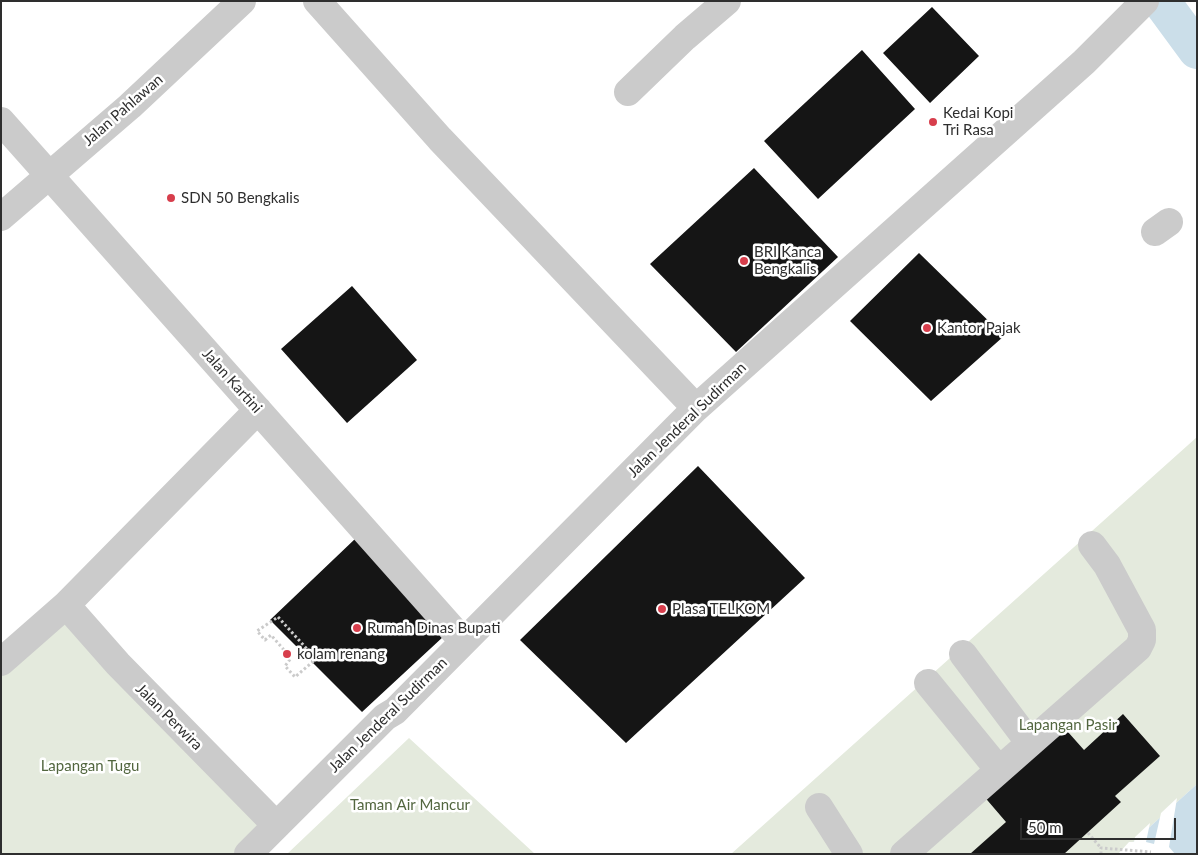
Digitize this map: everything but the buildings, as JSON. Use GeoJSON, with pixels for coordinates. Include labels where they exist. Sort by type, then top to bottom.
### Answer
{"type":"FeatureCollection","features":[{"type":"Feature","properties":{"kind":"street","name":"Jalan Pahlawan"},"geometry":{"type":"LineString","coordinates":[[1,217],[130,106],[242,1]]}},
{"type":"Feature","properties":{"kind":"street"},"geometry":{"type":"LineString","coordinates":[[317,1],[440,139],[696,408]]}},
{"type":"Feature","properties":{"kind":"street"},"geometry":{"type":"LineString","coordinates":[[628,92],[685,37],[727,1]]}},
{"type":"Feature","properties":{"kind":"street","name":"Jalan Jenderal Sudirman"},"geometry":{"type":"LineString","coordinates":[[248,854],[385,717],[395,711],[463,640],[696,408],[1084,62],[1143,2]]}},
{"type":"Feature","properties":{"kind":"street","name":"Jalan Kartini"},"geometry":{"type":"LineString","coordinates":[[1,121],[463,640]]}},
{"type":"Feature","properties":{"kind":"street"},"geometry":{"type":"LineString","coordinates":[[1,662],[66,605],[258,410]]}},
{"type":"Feature","properties":{"kind":"street"},"geometry":{"type":"LineString","coordinates":[[904,854],[1138,648],[1142,640],[1142,630],[1106,565],[1092,545]]}},
{"type":"Feature","properties":{"kind":"street","name":"Jalan Perwira"},"geometry":{"type":"LineString","coordinates":[[66,605],[118,664],[276,825]]}},
{"type":"Feature","properties":{"kind":"street"},"geometry":{"type":"LineString","coordinates":[[963,654],[1029,742]]}},
{"type":"Feature","properties":{"kind":"street"},"geometry":{"type":"LineString","coordinates":[[928,683],[999,770]]}},
{"type":"Feature","properties":{"kind":"street"},"geometry":{"type":"LineString","coordinates":[[819,807],[849,854]]}},
{"type":"Feature","properties":{"kind":"path"},"geometry":{"type":"LineString","coordinates":[[278,617],[316,659],[295,677],[285,666],[291,658],[271,635],[266,640],[257,631],[278,617]]}},
{"type":"Feature","properties":{"kind":"path"},"geometry":{"type":"LineString","coordinates":[[1088,833],[1101,848],[1101,854]]}},
{"type":"Feature","properties":{"kind":"path"},"geometry":{"type":"LineString","coordinates":[[1101,848],[1151,853]]}},
{"type":"Feature","properties":{"kind":"green space","name":"Lapangan Pasir"},"geometry":{"type":"Polygon","coordinates":[[[1197,437],[1197,784],[1120,854],[731,854],[1197,437]]]}},
{"type":"Feature","properties":{"kind":"green space","name":"Lapangan Tugu"},"geometry":{"type":"Polygon","coordinates":[[[55,610],[276,820],[239,854],[1,854],[1,660],[55,610]]]}},
{"type":"Feature","properties":{"kind":"green space","name":"Taman Air Mancur"},"geometry":{"type":"Polygon","coordinates":[[[409,738],[535,854],[287,854],[409,738]]]}},
{"type":"Feature","properties":{"kind":"water"},"geometry":{"type":"Polygon","coordinates":[[[1197,784],[1197,854],[1120,854],[1197,784]]]}},
{"type":"Feature","properties":{"kind":"pier"},"geometry":{"type":"Polygon","coordinates":[[[1177,798],[1169,847],[1175,854],[1118,854],[1129,842],[1134,842],[1135,837],[1150,823],[1146,842],[1154,844],[1161,813],[1177,798]]]}},
{"type":"Feature","properties":{"kind":"waterway"},"geometry":{"type":"LineString","coordinates":[[1161,1],[1197,50]]}},
{"type":"Feature","properties":{"kind":"place","name":"Kedai Kopi Tri Rasa"},"geometry":{"type":"Point","coordinates":[933,122]}},
{"type":"Feature","properties":{"kind":"place","name":"SDN 50 Bengkalis"},"geometry":{"type":"Point","coordinates":[171,198]}},
{"type":"Feature","properties":{"kind":"place","name":"BRI Kanca Bengkalis"},"geometry":{"type":"Point","coordinates":[744,261]}},
{"type":"Feature","properties":{"kind":"place","name":"Kantor Pajak"},"geometry":{"type":"Point","coordinates":[927,328]}},
{"type":"Feature","properties":{"kind":"place","name":"Plasa TELKOM"},"geometry":{"type":"Point","coordinates":[662,609]}},
{"type":"Feature","properties":{"kind":"place","name":"Rumah Dinas Bupati"},"geometry":{"type":"Point","coordinates":[357,628]}},
{"type":"Feature","properties":{"kind":"place","name":"kolam renang"},"geometry":{"type":"Point","coordinates":[287,654]}}]}
